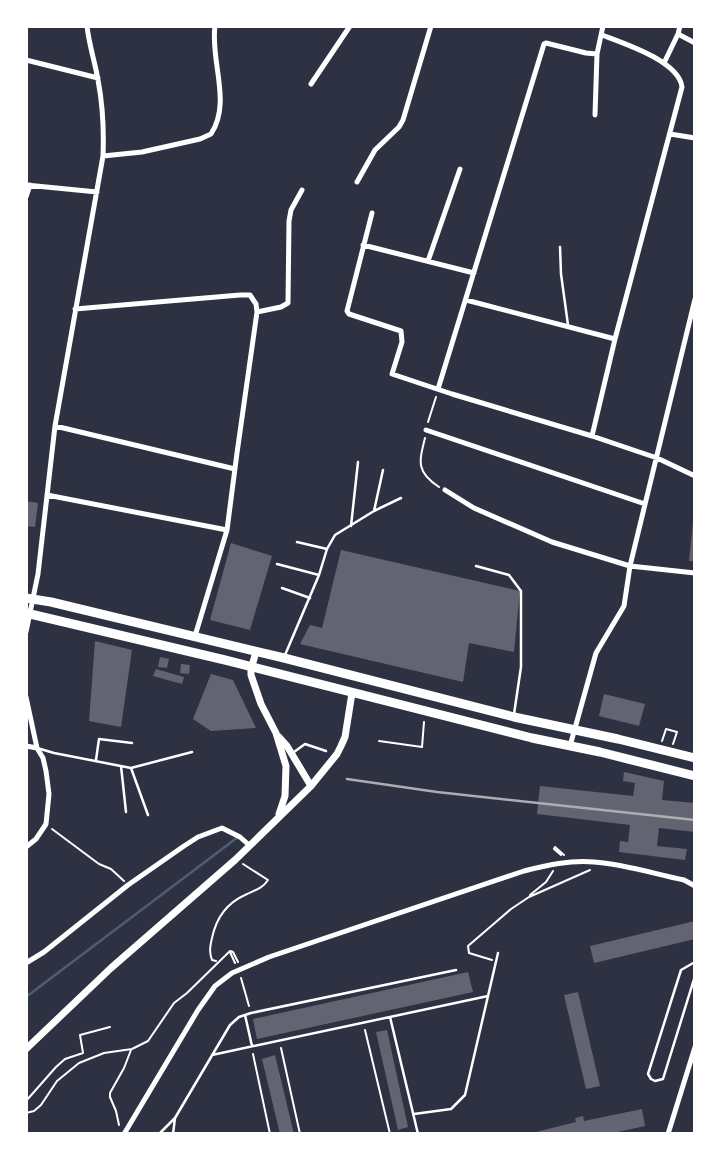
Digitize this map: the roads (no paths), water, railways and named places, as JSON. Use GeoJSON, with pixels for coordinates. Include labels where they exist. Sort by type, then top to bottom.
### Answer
{"type":"FeatureCollection","features":[{"type":"Feature","properties":{"kind":"main road"},"geometry":{"type":"LineString","coordinates":[[29,598],[284,658],[514,717],[695,758]]}},
{"type":"Feature","properties":{"kind":"main road"},"geometry":{"type":"LineString","coordinates":[[28,614],[695,776]]}},
{"type":"Feature","properties":{"kind":"street"},"geometry":{"type":"LineString","coordinates":[[26,632],[29,598],[38,574],[55,426],[103,156],[104,121],[87,26]]}},
{"type":"Feature","properties":{"kind":"street"},"geometry":{"type":"LineString","coordinates":[[103,156],[142,152],[211,134],[220,114],[213,41],[215,26]]}},
{"type":"Feature","properties":{"kind":"street"},"geometry":{"type":"LineString","coordinates":[[310,84],[349,28],[341,26]]}},
{"type":"Feature","properties":{"kind":"street"},"geometry":{"type":"LineString","coordinates":[[356,182],[376,150],[404,120],[431,26]]}},
{"type":"Feature","properties":{"kind":"street"},"geometry":{"type":"LineString","coordinates":[[595,115],[597,54],[603,26]]}},
{"type":"Feature","properties":{"kind":"street"},"geometry":{"type":"LineString","coordinates":[[664,63],[680,26]]}},
{"type":"Feature","properties":{"kind":"street"},"geometry":{"type":"LineString","coordinates":[[678,34],[695,43]]}},
{"type":"Feature","properties":{"kind":"street"},"geometry":{"type":"LineString","coordinates":[[592,436],[679,98],[681,80],[664,63],[643,50],[602,35]]}},
{"type":"Feature","properties":{"kind":"street"},"geometry":{"type":"LineString","coordinates":[[438,389],[544,44],[597,54]]}},
{"type":"Feature","properties":{"kind":"street"},"geometry":{"type":"LineString","coordinates":[[26,60],[98,78]]}},
{"type":"Feature","properties":{"kind":"street"},"geometry":{"type":"LineString","coordinates":[[670,134],[695,138]]}},
{"type":"Feature","properties":{"kind":"street"},"geometry":{"type":"LineString","coordinates":[[428,261],[460,169]]}},
{"type":"Feature","properties":{"kind":"street"},"geometry":{"type":"LineString","coordinates":[[26,197],[28,185],[97,192]]}},
{"type":"Feature","properties":{"kind":"street"},"geometry":{"type":"LineString","coordinates":[[257,312],[288,303],[289,221],[302,190]]}},
{"type":"Feature","properties":{"kind":"street"},"geometry":{"type":"LineString","coordinates":[[372,213],[347,313],[401,331],[402,342],[392,374],[592,436],[657,458],[695,476]]}},
{"type":"Feature","properties":{"kind":"street"},"geometry":{"type":"LineString","coordinates":[[363,245],[474,273]]}},
{"type":"Feature","properties":{"kind":"street"},"geometry":{"type":"LineString","coordinates":[[75,309],[250,295],[256,304],[227,530],[195,638]]}},
{"type":"Feature","properties":{"kind":"street"},"geometry":{"type":"LineString","coordinates":[[570,746],[596,653],[624,606],[630,566],[695,299]]}},
{"type":"Feature","properties":{"kind":"street"},"geometry":{"type":"LineString","coordinates":[[466,300],[615,339]]}},
{"type":"Feature","properties":{"kind":"street"},"geometry":{"type":"LineString","coordinates":[[55,426],[235,469]]}},
{"type":"Feature","properties":{"kind":"street"},"geometry":{"type":"LineString","coordinates":[[426,430],[645,504]]}},
{"type":"Feature","properties":{"kind":"street"},"geometry":{"type":"LineString","coordinates":[[445,490],[474,508],[542,538],[598,557],[630,566],[695,573]]}},
{"type":"Feature","properties":{"kind":"street"},"geometry":{"type":"LineString","coordinates":[[47,495],[227,530]]}},
{"type":"Feature","properties":{"kind":"street"},"geometry":{"type":"LineString","coordinates":[[256,652],[251,675],[261,704],[276,733],[286,766],[285,796],[278,818]]}},
{"type":"Feature","properties":{"kind":"street"},"geometry":{"type":"LineString","coordinates":[[26,1049],[111,968],[235,860],[311,786],[337,754],[345,737],[352,693]]}},
{"type":"Feature","properties":{"kind":"street"},"geometry":{"type":"LineString","coordinates":[[26,697],[37,748],[43,758],[49,804],[46,824],[36,839],[26,847]]}},
{"type":"Feature","properties":{"kind":"street"},"geometry":{"type":"LineString","coordinates":[[276,733],[311,786]]}},
{"type":"Feature","properties":{"kind":"street"},"geometry":{"type":"LineString","coordinates":[[26,746],[37,748]]}},
{"type":"Feature","properties":{"kind":"street"},"geometry":{"type":"LineString","coordinates":[[287,776],[291,786],[303,793]]}},
{"type":"Feature","properties":{"kind":"street"},"geometry":{"type":"LineString","coordinates":[[26,963],[44,952],[128,885],[198,836],[225,829],[240,836],[249,845]]}},
{"type":"Feature","properties":{"kind":"street"},"geometry":{"type":"LineString","coordinates":[[125,1133],[207,997],[222,979],[241,969],[269,957],[550,864],[608,863],[684,880],[695,886]]}},
{"type":"Feature","properties":{"kind":"street"},"geometry":{"type":"LineString","coordinates":[[668,1134],[695,1047]]}},
{"type":"Feature","properties":{"kind":"lane"},"geometry":{"type":"LineString","coordinates":[[560,247],[569,328]]}},
{"type":"Feature","properties":{"kind":"lane"},"geometry":{"type":"LineString","coordinates":[[351,526],[358,462]]}},
{"type":"Feature","properties":{"kind":"lane"},"geometry":{"type":"LineString","coordinates":[[374,511],[383,470]]}},
{"type":"Feature","properties":{"kind":"lane"},"geometry":{"type":"LineString","coordinates":[[284,658],[335,535],[401,498]]}},
{"type":"Feature","properties":{"kind":"lane"},"geometry":{"type":"LineString","coordinates":[[297,542],[327,549]]}},
{"type":"Feature","properties":{"kind":"lane"},"geometry":{"type":"LineString","coordinates":[[277,564],[319,575]]}},
{"type":"Feature","properties":{"kind":"lane"},"geometry":{"type":"LineString","coordinates":[[476,566],[509,575],[521,591],[521,667],[514,717]]}},
{"type":"Feature","properties":{"kind":"lane"},"geometry":{"type":"LineString","coordinates":[[282,588],[310,598]]}},
{"type":"Feature","properties":{"kind":"lane"},"geometry":{"type":"LineString","coordinates":[[96,760],[99,739],[132,743]]}},
{"type":"Feature","properties":{"kind":"lane"},"geometry":{"type":"LineString","coordinates":[[291,754],[305,744],[326,751]]}},
{"type":"Feature","properties":{"kind":"lane"},"geometry":{"type":"LineString","coordinates":[[37,748],[131,768],[192,752]]}},
{"type":"Feature","properties":{"kind":"lane"},"geometry":{"type":"LineString","coordinates":[[121,766],[126,812]]}},
{"type":"Feature","properties":{"kind":"lane"},"geometry":{"type":"LineString","coordinates":[[131,768],[148,815]]}},
{"type":"Feature","properties":{"kind":"lane"},"geometry":{"type":"LineString","coordinates":[[414,1114],[451,1109],[466,1095],[498,953]]}},
{"type":"Feature","properties":{"kind":"lane"},"geometry":{"type":"LineString","coordinates":[[695,962],[681,970],[648,1074],[655,1081],[663,1079],[695,976]]}},
{"type":"Feature","properties":{"kind":"lane"},"geometry":{"type":"LineString","coordinates":[[159,1134],[175,1118],[234,1020],[251,1013],[456,970]]}},
{"type":"Feature","properties":{"kind":"lane"},"geometry":{"type":"LineString","coordinates":[[212,1055],[488,996]]}},
{"type":"Feature","properties":{"kind":"lane"},"geometry":{"type":"LineString","coordinates":[[245,1015],[252,1046]]}},
{"type":"Feature","properties":{"kind":"lane"},"geometry":{"type":"LineString","coordinates":[[390,1017],[418,1134]]}},
{"type":"Feature","properties":{"kind":"lane"},"geometry":{"type":"LineString","coordinates":[[173,1134],[175,1118]]}},
{"type":"Feature","properties":{"kind":"waterway"},"geometry":{"type":"LineString","coordinates":[[26,997],[238,837]]}},
{"type":"Feature","properties":{"kind":"railway"},"geometry":{"type":"LineString","coordinates":[[347,779],[437,792],[695,820]]}}]}
